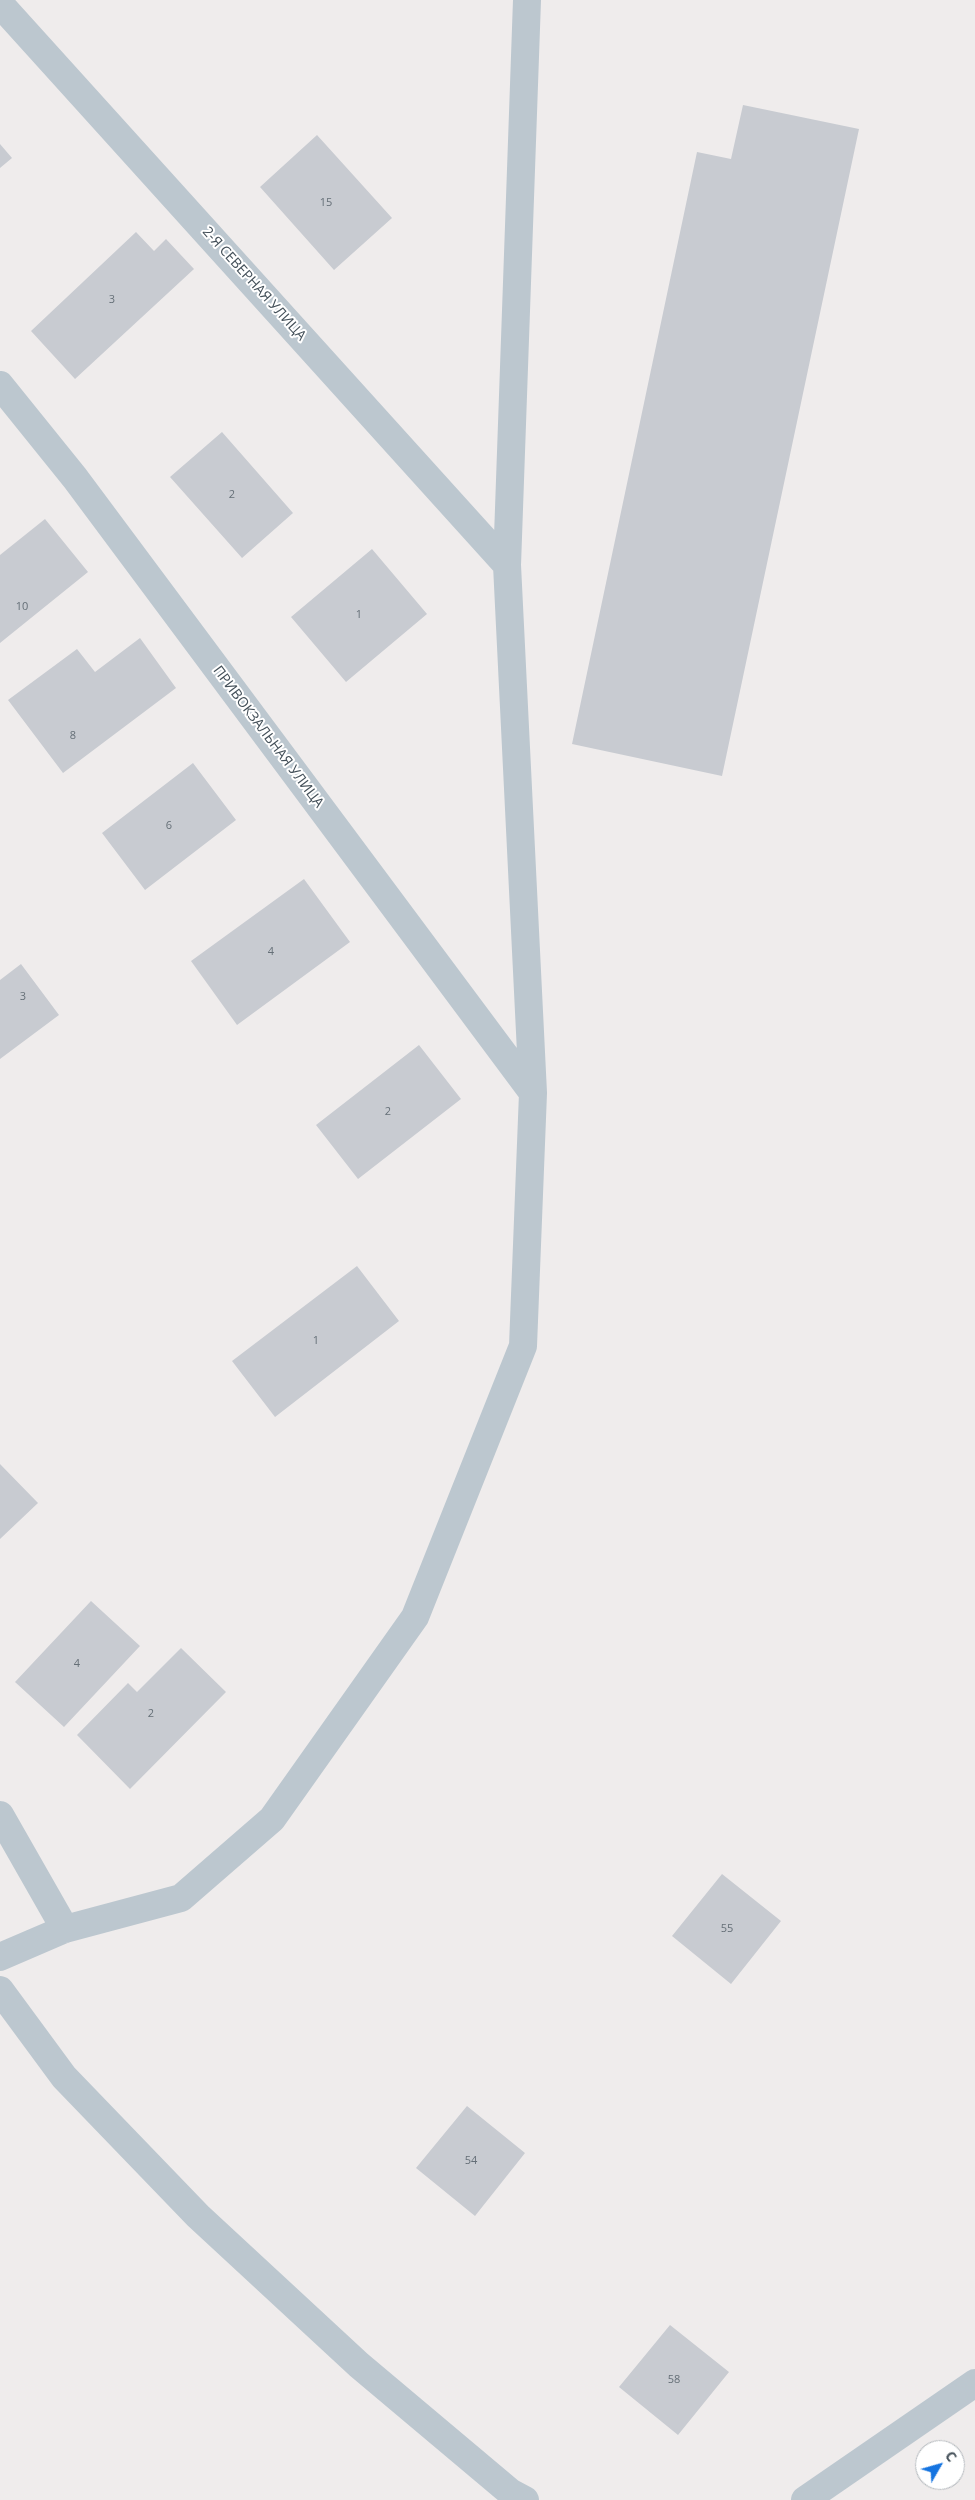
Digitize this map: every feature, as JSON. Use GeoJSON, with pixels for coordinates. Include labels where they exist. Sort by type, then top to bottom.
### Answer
{"type":"FeatureCollection","features":[{"type":"Feature","properties":{"kind":"street"},"geometry":{"type":"LineString","coordinates":[[0,1957],[65,1929],[181,1898],[272,1819],[415,1617],[523,1346],[533,1093],[507,565],[527,0]]}},
{"type":"Feature","properties":{"kind":"street","name":"2-Я СЕВЕРНАЯ УЛИЦА"},"geometry":{"type":"LineString","coordinates":[[0,4],[507,565]]}},
{"type":"Feature","properties":{"kind":"street","name":"ПРИВОКЗАЛЬНАЯ УЛИЦА"},"geometry":{"type":"LineString","coordinates":[[0,385],[75,478],[533,1093]]}},
{"type":"Feature","properties":{"kind":"street"},"geometry":{"type":"LineString","coordinates":[[0,1815],[65,1929]]}},
{"type":"Feature","properties":{"kind":"street"},"geometry":{"type":"LineString","coordinates":[[0,1990],[64,2077],[198,2216],[359,2365],[510,2492],[525,2500]]}},
{"type":"Feature","properties":{"kind":"street"},"geometry":{"type":"LineString","coordinates":[[805,2500],[975,2383]]}},
{"type":"Feature","properties":{"kind":"building"},"geometry":{"type":"Polygon","coordinates":[[[743,105],[859,129],[722,776],[572,744],[697,152],[731,159],[743,105]]]}},
{"type":"Feature","properties":{"kind":"building"},"geometry":{"type":"Polygon","coordinates":[[[317,135],[392,218],[334,270],[260,187],[317,135]]]}},
{"type":"Feature","properties":{"kind":"building"},"geometry":{"type":"Polygon","coordinates":[[[0,144],[12,158],[0,168],[0,144]]]}},
{"type":"Feature","properties":{"kind":"building"},"geometry":{"type":"Polygon","coordinates":[[[136,232],[154,251],[166,239],[194,269],[75,379],[31,331],[136,232]]]}},
{"type":"Feature","properties":{"kind":"building"},"geometry":{"type":"Polygon","coordinates":[[[222,432],[293,513],[242,558],[170,477],[222,432]]]}},
{"type":"Feature","properties":{"kind":"building"},"geometry":{"type":"Polygon","coordinates":[[[45,519],[88,572],[0,643],[0,555],[45,519]]]}},
{"type":"Feature","properties":{"kind":"building"},"geometry":{"type":"Polygon","coordinates":[[[372,549],[427,614],[346,682],[291,617],[372,549]]]}},
{"type":"Feature","properties":{"kind":"building"},"geometry":{"type":"Polygon","coordinates":[[[140,638],[176,688],[63,773],[8,700],[77,649],[95,672],[140,638]]]}},
{"type":"Feature","properties":{"kind":"building"},"geometry":{"type":"Polygon","coordinates":[[[193,763],[236,820],[145,890],[102,833],[193,763]]]}},
{"type":"Feature","properties":{"kind":"building"},"geometry":{"type":"Polygon","coordinates":[[[304,879],[350,942],[237,1025],[191,961],[304,879]]]}},
{"type":"Feature","properties":{"kind":"building"},"geometry":{"type":"Polygon","coordinates":[[[21,964],[59,1015],[0,1059],[0,980],[21,964]]]}},
{"type":"Feature","properties":{"kind":"building"},"geometry":{"type":"Polygon","coordinates":[[[419,1045],[461,1099],[358,1179],[316,1125],[419,1045]]]}},
{"type":"Feature","properties":{"kind":"building"},"geometry":{"type":"Polygon","coordinates":[[[357,1266],[399,1321],[275,1417],[232,1361],[357,1266]]]}},
{"type":"Feature","properties":{"kind":"building"},"geometry":{"type":"Polygon","coordinates":[[[0,1464],[38,1503],[0,1539],[0,1464]]]}},
{"type":"Feature","properties":{"kind":"building"},"geometry":{"type":"Polygon","coordinates":[[[91,1601],[140,1646],[64,1727],[15,1682],[91,1601]]]}},
{"type":"Feature","properties":{"kind":"building"},"geometry":{"type":"Polygon","coordinates":[[[181,1648],[226,1692],[130,1789],[77,1735],[128,1683],[137,1692],[181,1648]]]}},
{"type":"Feature","properties":{"kind":"building"},"geometry":{"type":"Polygon","coordinates":[[[722,1874],[781,1921],[731,1984],[672,1936],[722,1874]]]}},
{"type":"Feature","properties":{"kind":"building"},"geometry":{"type":"Polygon","coordinates":[[[467,2106],[525,2153],[475,2216],[416,2168],[467,2106]]]}},
{"type":"Feature","properties":{"kind":"building"},"geometry":{"type":"Polygon","coordinates":[[[670,2325],[729,2372],[678,2435],[619,2387],[670,2325]]]}}]}
